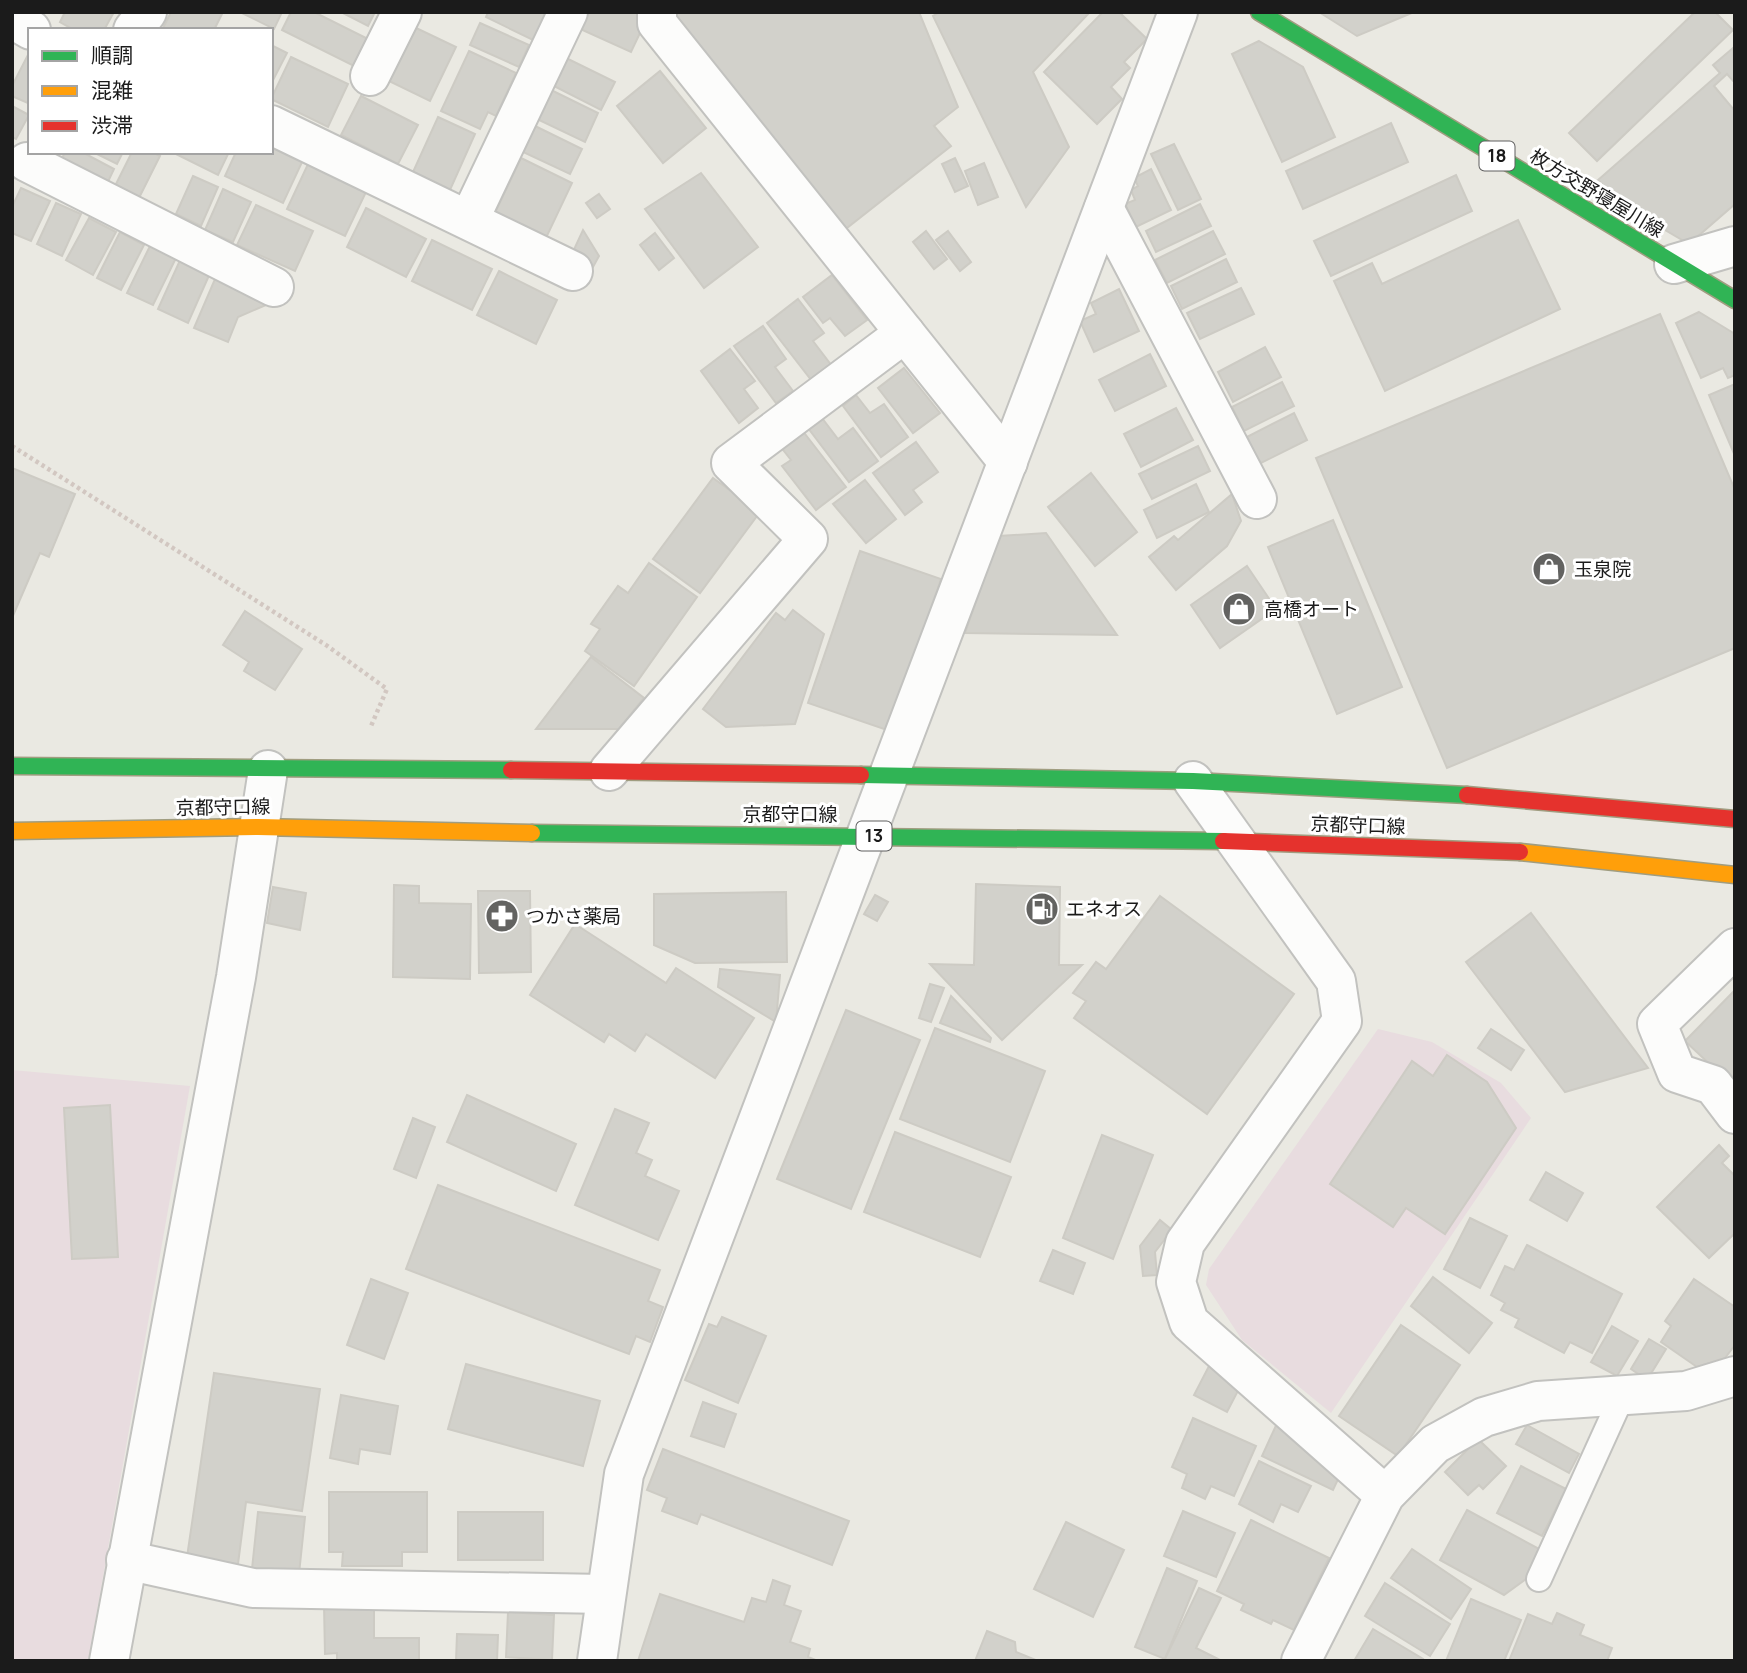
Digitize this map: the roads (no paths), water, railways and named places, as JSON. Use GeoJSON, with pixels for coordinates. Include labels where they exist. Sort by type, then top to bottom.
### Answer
{"type":"FeatureCollection","features":[{"type":"Feature","properties":{"kind":"main road","name":"枚方交野寝屋川線"},"geometry":{"type":"LineString","coordinates":[[1259,12],[1735,300]]}},
{"type":"Feature","properties":{"kind":"main road","name":"京都守口線"},"geometry":{"type":"LineString","coordinates":[[12,766],[609,771],[1193,781],[1516,797],[1735,818]]}},
{"type":"Feature","properties":{"kind":"main road","name":"京都守口線"},"geometry":{"type":"LineString","coordinates":[[12,831],[258,827],[574,834],[1236,841],[1527,852],[1735,875]]}},
{"type":"Feature","properties":{"kind":"street"},"geometry":{"type":"LineString","coordinates":[[135,28],[147,12]]}},
{"type":"Feature","properties":{"kind":"street"},"geometry":{"type":"LineString","coordinates":[[370,76],[402,12]]}},
{"type":"Feature","properties":{"kind":"street"},"geometry":{"type":"LineString","coordinates":[[469,220],[568,12]]}},
{"type":"Feature","properties":{"kind":"street"},"geometry":{"type":"LineString","coordinates":[[657,12],[657,23],[1008,463]]}},
{"type":"Feature","properties":{"kind":"street"},"geometry":{"type":"LineString","coordinates":[[597,1661],[624,1474],[1178,12]]}},
{"type":"Feature","properties":{"kind":"street"},"geometry":{"type":"LineString","coordinates":[[12,19],[28,28]]}},
{"type":"Feature","properties":{"kind":"street"},"geometry":{"type":"LineString","coordinates":[[273,126],[573,271]]}},
{"type":"Feature","properties":{"kind":"street"},"geometry":{"type":"LineString","coordinates":[[24,158],[274,287]]}},
{"type":"Feature","properties":{"kind":"street"},"geometry":{"type":"LineString","coordinates":[[1104,208],[1257,499]]}},
{"type":"Feature","properties":{"kind":"street"},"geometry":{"type":"LineString","coordinates":[[1674,264],[1735,246]]}},
{"type":"Feature","properties":{"kind":"street"},"geometry":{"type":"LineString","coordinates":[[609,771],[808,539],[731,463],[905,333]]}},
{"type":"Feature","properties":{"kind":"street"},"geometry":{"type":"LineString","coordinates":[[109,1661],[236,977],[268,770]]}},
{"type":"Feature","properties":{"kind":"street"},"geometry":{"type":"LineString","coordinates":[[1193,781],[1336,981],[1342,1021],[1185,1243],[1176,1282],[1189,1322],[1385,1495]]}},
{"type":"Feature","properties":{"kind":"street"},"geometry":{"type":"LineString","coordinates":[[1735,948],[1657,1024],[1677,1073],[1713,1085],[1735,1114]]}},
{"type":"Feature","properties":{"kind":"street"},"geometry":{"type":"LineString","coordinates":[[1301,1661],[1385,1495],[1435,1444],[1485,1417],[1538,1401],[1686,1391],[1735,1376]]}},
{"type":"Feature","properties":{"kind":"street"},"geometry":{"type":"LineString","coordinates":[[126,1560],[253,1588],[605,1594]]}},
{"type":"Feature","properties":{"kind":"lane"},"geometry":{"type":"LineString","coordinates":[[1539,1579],[1623,1394]]}},
{"type":"Feature","properties":{"kind":"place","name":"玉泉院"},"geometry":{"type":"Point","coordinates":[1549,569]}},
{"type":"Feature","properties":{"kind":"place","name":"高橋オート"},"geometry":{"type":"Point","coordinates":[1239,609]}},
{"type":"Feature","properties":{"kind":"place","name":"エネオス"},"geometry":{"type":"Point","coordinates":[1042,909]}},
{"type":"Feature","properties":{"kind":"place","name":"つかさ薬局"},"geometry":{"type":"Point","coordinates":[502,916]}}]}
